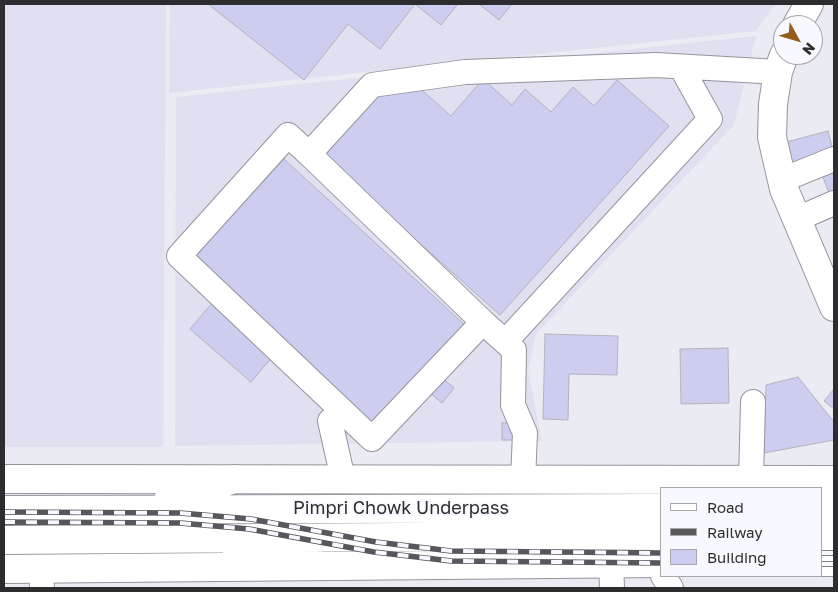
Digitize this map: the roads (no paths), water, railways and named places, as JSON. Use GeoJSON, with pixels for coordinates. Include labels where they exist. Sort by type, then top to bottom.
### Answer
{"type":"FeatureCollection","features":[{"type":"Feature","properties":{"kind":"main road"},"geometry":{"type":"LineString","coordinates":[[803,15],[809,4]]}},
{"type":"Feature","properties":{"kind":"main road"},"geometry":{"type":"LineString","coordinates":[[781,65],[773,104],[772,137],[782,180],[834,307]]}},
{"type":"Feature","properties":{"kind":"main road"},"geometry":{"type":"LineString","coordinates":[[4,479],[834,480]]}},
{"type":"Feature","properties":{"kind":"main road"},"geometry":{"type":"LineString","coordinates":[[140,509],[235,480]]}},
{"type":"Feature","properties":{"kind":"main road","name":"Pimpri Chowk Underpass"},"geometry":{"type":"LineString","coordinates":[[4,510],[660,508]]}},
{"type":"Feature","properties":{"kind":"main road","name":"Pimpri Chowk Underpass"},"geometry":{"type":"LineString","coordinates":[[190,539],[660,535]]}},
{"type":"Feature","properties":{"kind":"main road"},"geometry":{"type":"LineString","coordinates":[[4,540],[190,539],[321,566]]}},
{"type":"Feature","properties":{"kind":"main road"},"geometry":{"type":"LineString","coordinates":[[4,569],[41,579],[321,566],[611,576],[660,569]]}},
{"type":"Feature","properties":{"kind":"street"},"geometry":{"type":"LineString","coordinates":[[309,154],[372,85],[465,72],[656,65],[681,67],[773,64]]}},
{"type":"Feature","properties":{"kind":"street"},"geometry":{"type":"LineString","coordinates":[[505,342],[710,119],[681,67]]}},
{"type":"Feature","properties":{"kind":"street"},"geometry":{"type":"LineString","coordinates":[[483,322],[372,439],[179,256],[288,135],[514,350],[512,405],[525,433],[523,480]]}},
{"type":"Feature","properties":{"kind":"street"},"geometry":{"type":"LineString","coordinates":[[782,180],[834,159]]}},
{"type":"Feature","properties":{"kind":"street"},"geometry":{"type":"LineString","coordinates":[[797,219],[834,203]]}},
{"type":"Feature","properties":{"kind":"street"},"geometry":{"type":"LineString","coordinates":[[751,480],[753,402]]}},
{"type":"Feature","properties":{"kind":"street"},"geometry":{"type":"LineString","coordinates":[[330,421],[344,480]]}},
{"type":"Feature","properties":{"kind":"railway"},"geometry":{"type":"LineString","coordinates":[[4,512],[180,513],[251,519],[376,542],[451,551],[660,553]]}},
{"type":"Feature","properties":{"kind":"railway"},"geometry":{"type":"LineString","coordinates":[[4,522],[180,523],[249,529],[374,552],[451,561],[660,563]]}},
{"type":"Feature","properties":{"kind":"railway"},"geometry":{"type":"LineString","coordinates":[[823,553],[834,553]]}},
{"type":"Feature","properties":{"kind":"railway"},"geometry":{"type":"LineString","coordinates":[[823,564],[834,564]]}}]}
